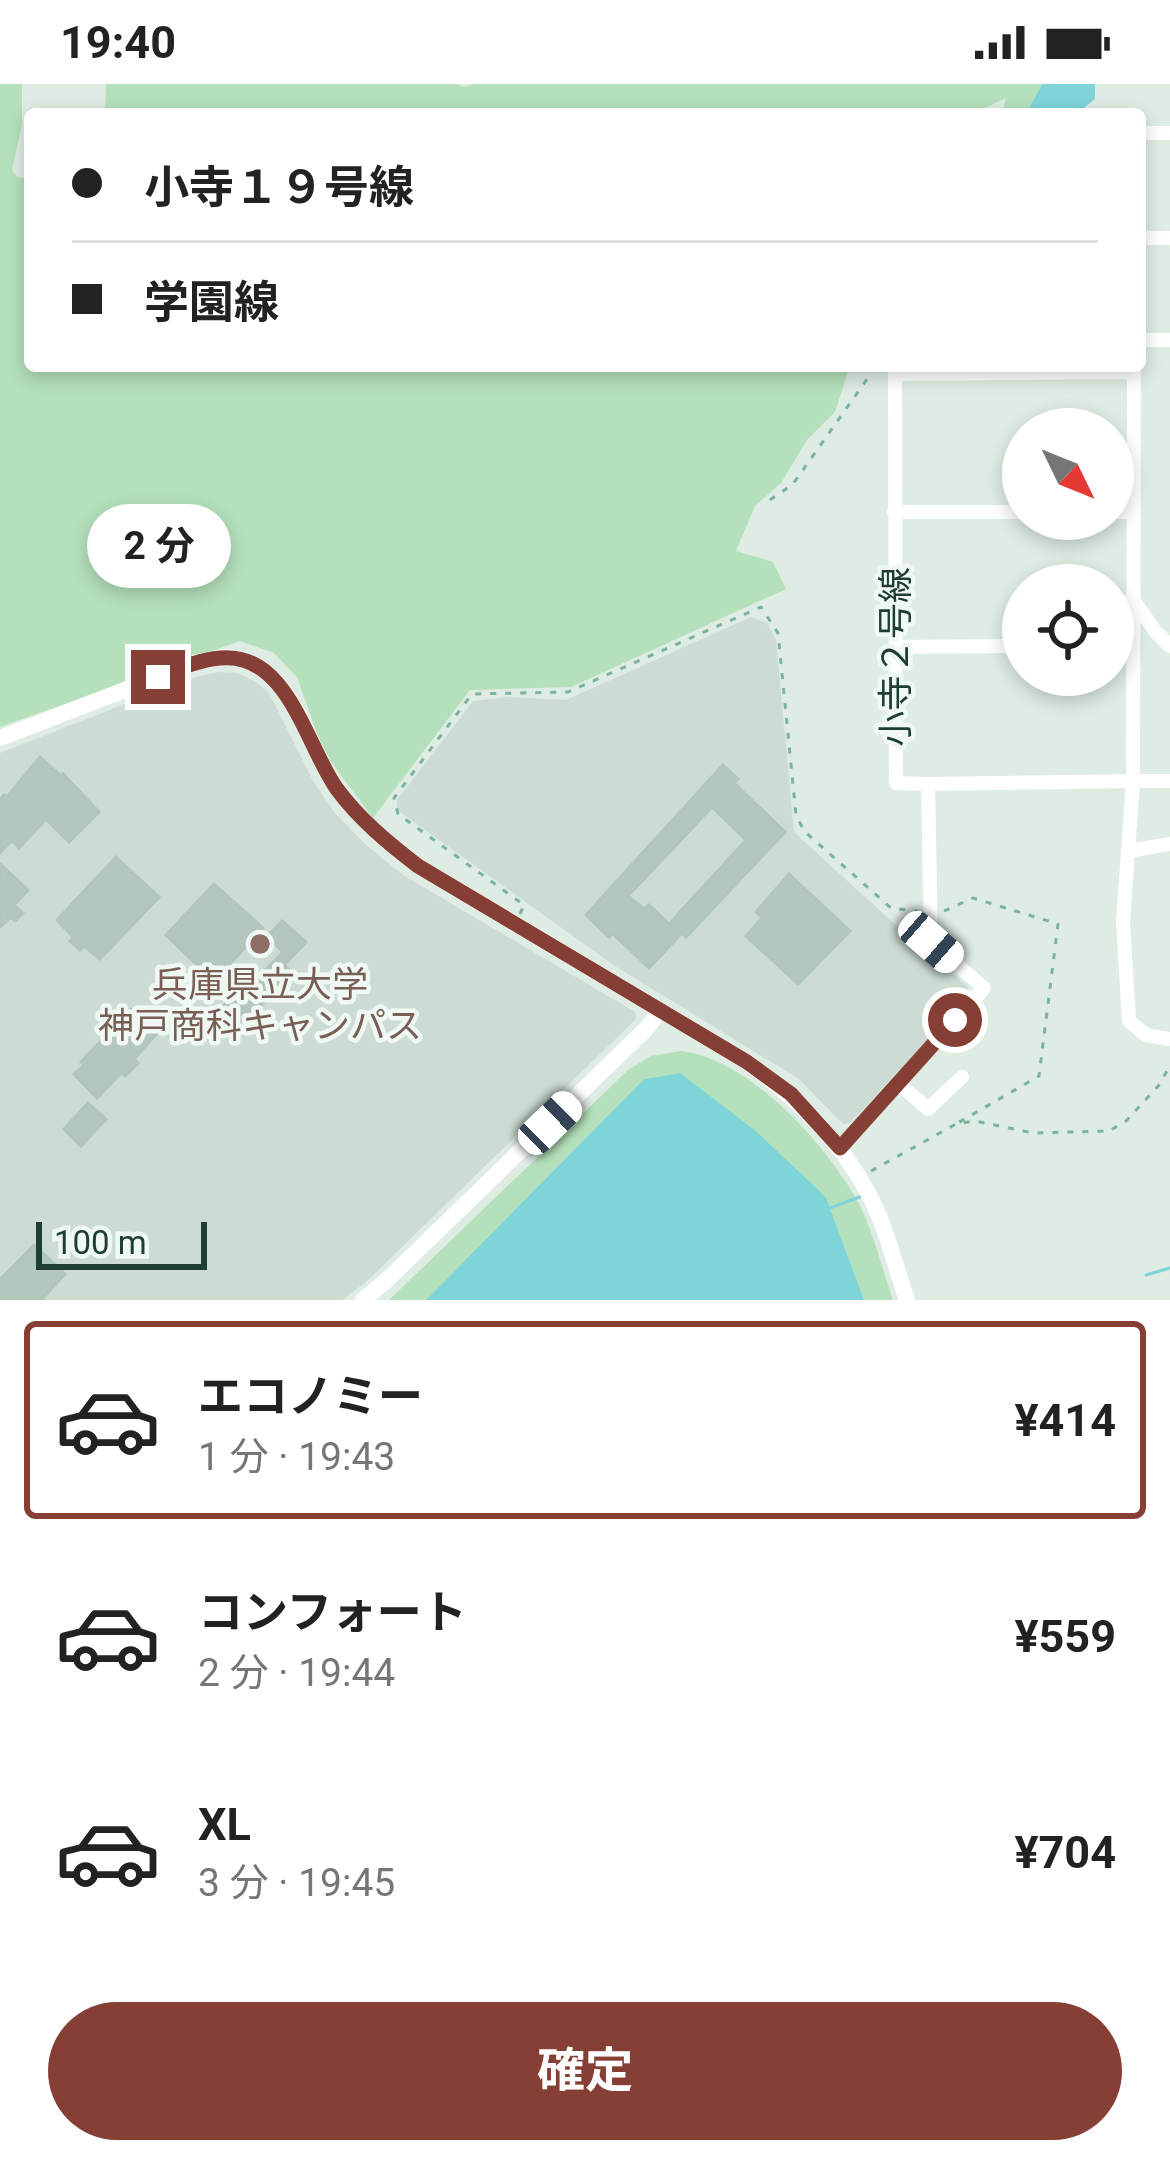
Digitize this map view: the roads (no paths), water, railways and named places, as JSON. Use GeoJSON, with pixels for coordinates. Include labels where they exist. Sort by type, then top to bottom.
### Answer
{"type":"FeatureCollection","features":[{"type":"Feature","properties":{"kind":"street","name":"小寺２号線"},"geometry":{"type":"LineString","coordinates":[[895,372],[896,783],[1170,782]]}},
{"type":"Feature","properties":{"kind":"street"},"geometry":{"type":"LineString","coordinates":[[1133,408],[1134,372]]}},
{"type":"Feature","properties":{"kind":"street"},"geometry":{"type":"LineString","coordinates":[[894,512],[1002,512]]}},
{"type":"Feature","properties":{"kind":"street"},"geometry":{"type":"LineString","coordinates":[[1134,601],[1170,646]]}},
{"type":"Feature","properties":{"kind":"street"},"geometry":{"type":"LineString","coordinates":[[896,646],[1002,646]]}},
{"type":"Feature","properties":{"kind":"street"},"geometry":{"type":"LineString","coordinates":[[0,737],[197,662],[226,657],[254,664],[289,696],[317,758],[355,811],[388,844],[747,1062],[791,1094],[840,1148],[859,1178],[880,1220],[908,1300]]}},
{"type":"Feature","properties":{"kind":"street"},"geometry":{"type":"LineString","coordinates":[[1132,696],[1133,781],[1123,922],[1130,1021],[1146,1035],[1170,1039]]}},
{"type":"Feature","properties":{"kind":"street"},"geometry":{"type":"LineString","coordinates":[[840,1148],[984,988],[931,942],[928,784]]}},
{"type":"Feature","properties":{"kind":"street"},"geometry":{"type":"LineString","coordinates":[[1128,851],[1170,844]]}},
{"type":"Feature","properties":{"kind":"street"},"geometry":{"type":"LineString","coordinates":[[363,1300],[660,1011]]}},
{"type":"Feature","properties":{"kind":"street"},"geometry":{"type":"LineString","coordinates":[[898,1083],[928,1109],[962,1077]]}},
{"type":"Feature","properties":{"kind":"water"},"geometry":{"type":"Polygon","coordinates":[[[1042,84],[1095,84],[1095,99],[1084,108],[1029,108],[1042,84]]]}},
{"type":"Feature","properties":{"kind":"water"},"geometry":{"type":"Polygon","coordinates":[[[680,1073],[756,1131],[826,1197],[864,1300],[426,1300],[644,1079],[680,1073]]]}},
{"type":"Feature","properties":{"kind":"waterway"},"geometry":{"type":"LineString","coordinates":[[830,1208],[862,1196]]}},
{"type":"Feature","properties":{"kind":"waterway"},"geometry":{"type":"LineString","coordinates":[[1146,1275],[1170,1268]]}},
{"type":"Feature","properties":{"kind":"place","name":"兵庫県立大学 神戸商科キャンパス"},"geometry":{"type":"Point","coordinates":[260,944]}}]}
